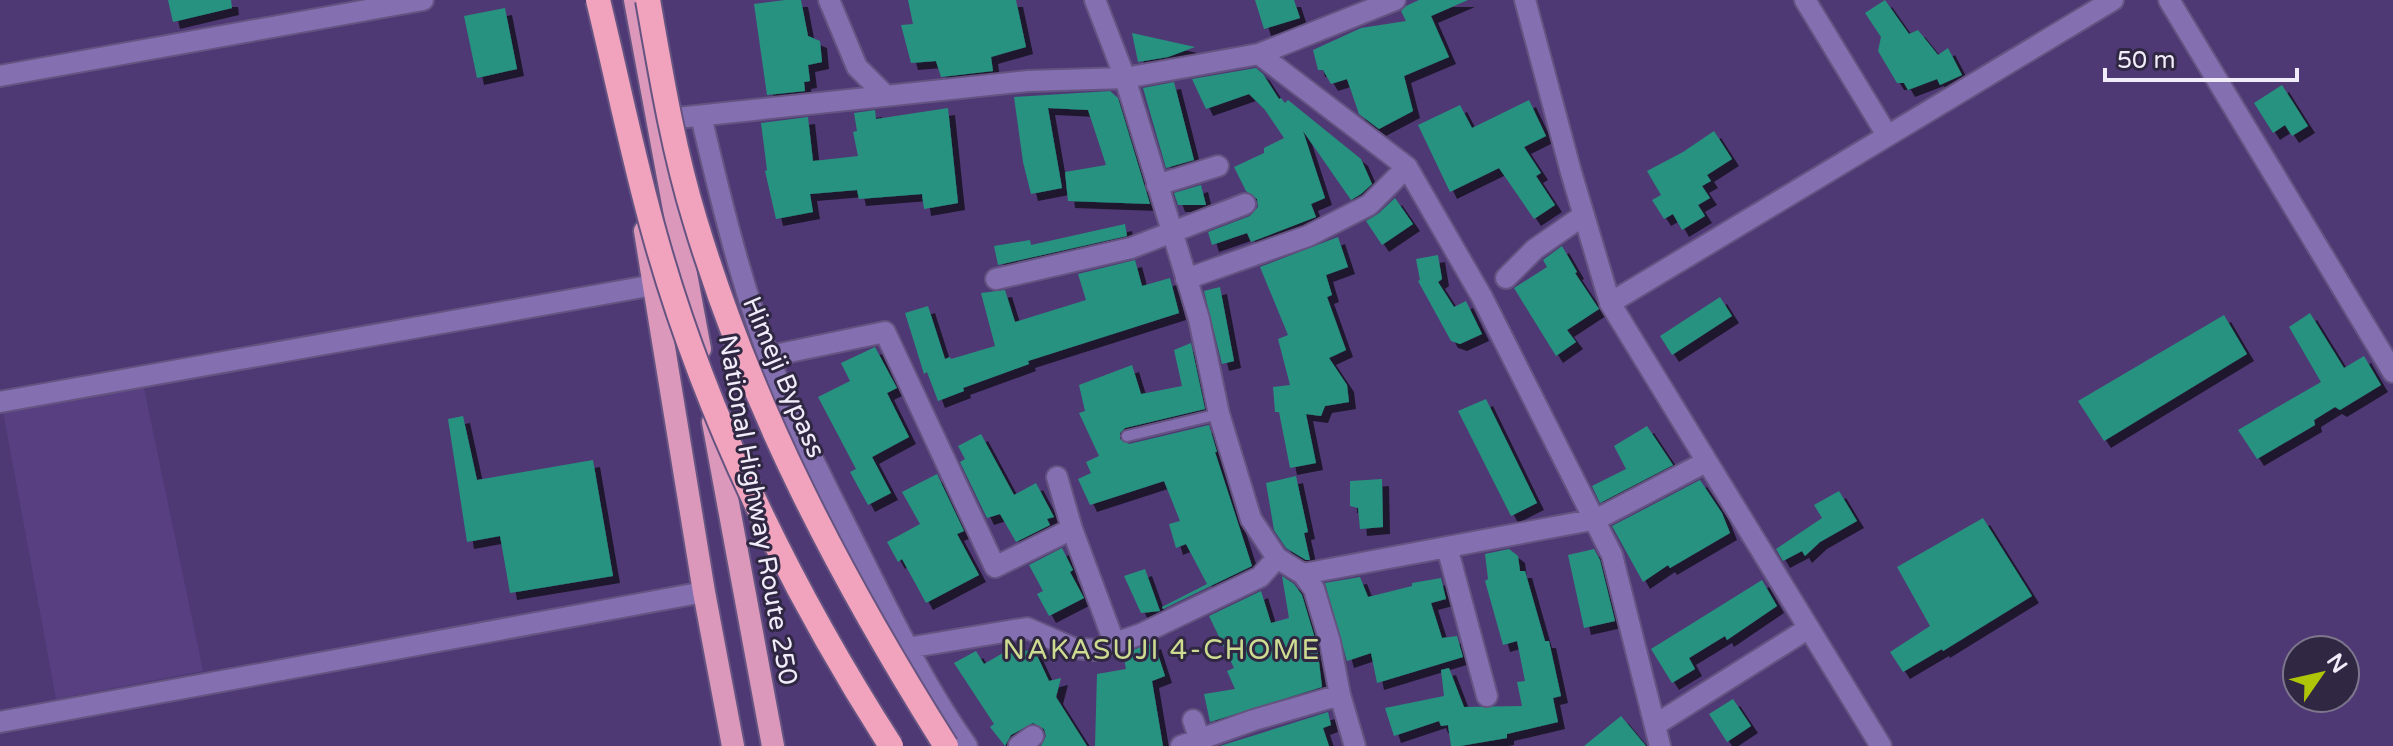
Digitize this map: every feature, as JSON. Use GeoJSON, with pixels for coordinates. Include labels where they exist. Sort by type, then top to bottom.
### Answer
{"type":"FeatureCollection","features":[{"type":"Feature","properties":{"kind":"highway"},"geometry":{"type":"LineString","coordinates":[[598,0],[655,237],[700,371],[747,483],[804,596],[891,746]]}},
{"type":"Feature","properties":{"kind":"highway"},"geometry":{"type":"LineString","coordinates":[[606,0],[704,592],[733,746]]}},
{"type":"Feature","properties":{"kind":"highway","name":"National Highway Route 250"},"geometry":{"type":"LineString","coordinates":[[635,0],[773,746]]}},
{"type":"Feature","properties":{"kind":"highway","name":"Himeji Bypass"},"geometry":{"type":"LineString","coordinates":[[648,0],[671,129],[695,219],[729,324],[771,428],[821,532],[882,644],[946,746]]}},
{"type":"Feature","properties":{"kind":"street"},"geometry":{"type":"LineString","coordinates":[[0,76],[423,0]]}},
{"type":"Feature","properties":{"kind":"street"},"geometry":{"type":"LineString","coordinates":[[829,0],[857,67],[885,95]]}},
{"type":"Feature","properties":{"kind":"street"},"geometry":{"type":"LineString","coordinates":[[1095,0],[1125,78],[1199,319],[1219,414],[1251,519],[1277,558],[1303,574],[1314,589],[1355,746]]}},
{"type":"Feature","properties":{"kind":"street"},"geometry":{"type":"LineString","coordinates":[[658,120],[1028,81],[1125,78],[1259,54],[1395,0]]}},
{"type":"Feature","properties":{"kind":"street"},"geometry":{"type":"LineString","coordinates":[[1525,0],[1610,303],[1881,746]]}},
{"type":"Feature","properties":{"kind":"street"},"geometry":{"type":"LineString","coordinates":[[1805,0],[1887,135]]}},
{"type":"Feature","properties":{"kind":"street"},"geometry":{"type":"LineString","coordinates":[[1610,303],[2113,0]]}},
{"type":"Feature","properties":{"kind":"street"},"geometry":{"type":"LineString","coordinates":[[2169,0],[2393,372]]}},
{"type":"Feature","properties":{"kind":"street"},"geometry":{"type":"LineString","coordinates":[[1259,54],[1407,167],[1482,297],[1597,519],[1612,555],[1660,746]]}},
{"type":"Feature","properties":{"kind":"street"},"geometry":{"type":"LineString","coordinates":[[701,116],[726,221],[788,406],[907,648],[947,718],[967,746]]}},
{"type":"Feature","properties":{"kind":"street"},"geometry":{"type":"LineString","coordinates":[[1157,185],[1218,166]]}},
{"type":"Feature","properties":{"kind":"street"},"geometry":{"type":"LineString","coordinates":[[1186,279],[1308,236],[1369,205],[1407,167]]}},
{"type":"Feature","properties":{"kind":"street"},"geometry":{"type":"LineString","coordinates":[[996,279],[1131,248],[1245,204]]}},
{"type":"Feature","properties":{"kind":"street"},"geometry":{"type":"LineString","coordinates":[[1506,278],[1535,249],[1584,215]]}},
{"type":"Feature","properties":{"kind":"street"},"geometry":{"type":"LineString","coordinates":[[0,402],[654,285]]}},
{"type":"Feature","properties":{"kind":"street"},"geometry":{"type":"LineString","coordinates":[[770,356],[885,332],[995,567],[1072,529]]}},
{"type":"Feature","properties":{"kind":"street"},"geometry":{"type":"LineString","coordinates":[[1303,574],[1597,519],[1706,462]]}},
{"type":"Feature","properties":{"kind":"street"},"geometry":{"type":"LineString","coordinates":[[1057,477],[1072,529],[1114,642]]}},
{"type":"Feature","properties":{"kind":"street"},"geometry":{"type":"LineString","coordinates":[[1447,547],[1487,696]]}},
{"type":"Feature","properties":{"kind":"street"},"geometry":{"type":"LineString","coordinates":[[907,648],[1027,628],[1073,648],[1095,650],[1141,634],[1260,577],[1277,558]]}},
{"type":"Feature","properties":{"kind":"street"},"geometry":{"type":"LineString","coordinates":[[0,722],[704,592]]}},
{"type":"Feature","properties":{"kind":"street"},"geometry":{"type":"LineString","coordinates":[[1655,725],[1809,628]]}},
{"type":"Feature","properties":{"kind":"street"},"geometry":{"type":"LineString","coordinates":[[1191,735],[1340,695]]}},
{"type":"Feature","properties":{"kind":"lane"},"geometry":{"type":"LineString","coordinates":[[1127,436],[1219,414]]}},
{"type":"Feature","properties":{"kind":"shaded area"},"geometry":{"type":"Polygon","coordinates":[[[143,384],[203,671],[56,699],[3,411],[143,384]]]}},
{"type":"Feature","properties":{"kind":"building"},"geometry":{"type":"Polygon","coordinates":[[[168,0],[231,0],[232,8],[173,22],[168,0]]]}},
{"type":"Feature","properties":{"kind":"building"},"geometry":{"type":"Polygon","coordinates":[[[801,0],[808,36],[820,41],[822,62],[808,65],[810,81],[804,82],[805,91],[767,95],[754,4],[801,0]]]}},
{"type":"Feature","properties":{"kind":"building"},"geometry":{"type":"Polygon","coordinates":[[[908,0],[1016,0],[1026,47],[991,57],[993,71],[941,77],[936,61],[911,63],[901,25],[913,24],[908,0]]]}},
{"type":"Feature","properties":{"kind":"building"},"geometry":{"type":"Polygon","coordinates":[[[1255,0],[1294,0],[1300,18],[1264,29],[1255,0]]]}},
{"type":"Feature","properties":{"kind":"building"},"geometry":{"type":"Polygon","coordinates":[[[1419,0],[1468,0],[1431,16],[1449,57],[1404,76],[1413,111],[1379,129],[1359,114],[1347,79],[1331,84],[1323,70],[1318,70],[1313,50],[1361,28],[1406,21],[1401,11],[1419,0]]]}},
{"type":"Feature","properties":{"kind":"building"},"geometry":{"type":"Polygon","coordinates":[[[1885,0],[1909,34],[1918,30],[1938,55],[1948,48],[1962,75],[1940,85],[1937,79],[1908,90],[1904,83],[1897,83],[1878,51],[1881,37],[1865,13],[1885,0]]]}},
{"type":"Feature","properties":{"kind":"building"},"geometry":{"type":"Polygon","coordinates":[[[505,8],[517,69],[477,78],[464,16],[505,8]]]}},
{"type":"Feature","properties":{"kind":"building"},"geometry":{"type":"Polygon","coordinates":[[[1132,33],[1195,47],[1168,57],[1138,62],[1132,33]]]}},
{"type":"Feature","properties":{"kind":"building"},"geometry":{"type":"Polygon","coordinates":[[[1256,68],[1279,99],[1285,103],[1288,100],[1361,159],[1372,184],[1351,200],[1303,131],[1325,198],[1311,204],[1316,217],[1251,242],[1247,233],[1212,245],[1208,232],[1250,216],[1258,207],[1257,199],[1246,191],[1234,167],[1264,153],[1264,148],[1284,138],[1265,110],[1249,94],[1206,109],[1192,79],[1256,68]]]}},
{"type":"Feature","properties":{"kind":"building"},"geometry":{"type":"Polygon","coordinates":[[[1174,82],[1194,160],[1166,168],[1143,88],[1174,82]]]}},
{"type":"Feature","properties":{"kind":"building"},"geometry":{"type":"Polygon","coordinates":[[[2282,85],[2308,126],[2292,136],[2285,125],[2273,133],[2254,103],[2282,85]]]}},
{"type":"Feature","properties":{"kind":"building"},"geometry":{"type":"Polygon","coordinates":[[[1110,91],[1118,98],[1150,204],[1068,201],[1065,172],[1106,165],[1088,110],[1048,108],[1062,188],[1031,194],[1014,97],[1110,91]]]}},
{"type":"Feature","properties":{"kind":"building"},"geometry":{"type":"Polygon","coordinates":[[[1529,100],[1546,136],[1524,147],[1541,173],[1536,176],[1555,205],[1534,219],[1499,168],[1450,192],[1418,125],[1460,105],[1472,128],[1529,100]]]}},
{"type":"Feature","properties":{"kind":"building"},"geometry":{"type":"Polygon","coordinates":[[[948,108],[958,203],[924,209],[922,194],[859,199],[857,190],[810,194],[813,212],[776,219],[765,171],[761,123],[808,117],[813,161],[858,156],[853,132],[857,131],[854,113],[875,110],[876,119],[948,108]]]}},
{"type":"Feature","properties":{"kind":"building"},"geometry":{"type":"Polygon","coordinates":[[[1714,131],[1732,159],[1707,175],[1711,181],[1702,186],[1710,198],[1698,205],[1705,216],[1682,230],[1673,214],[1664,219],[1652,200],[1661,195],[1647,171],[1714,131]]]}},
{"type":"Feature","properties":{"kind":"building"},"geometry":{"type":"Polygon","coordinates":[[[1201,185],[1206,205],[1178,205],[1174,193],[1201,185]]]}},
{"type":"Feature","properties":{"kind":"building"},"geometry":{"type":"Polygon","coordinates":[[[1395,198],[1413,224],[1382,245],[1366,221],[1395,198]]]}},
{"type":"Feature","properties":{"kind":"building"},"geometry":{"type":"Polygon","coordinates":[[[1125,224],[1127,236],[998,265],[994,246],[1030,240],[1031,245],[1125,224]]]}},
{"type":"Feature","properties":{"kind":"building"},"geometry":{"type":"Polygon","coordinates":[[[1338,237],[1348,267],[1326,275],[1332,295],[1327,297],[1346,350],[1329,358],[1347,385],[1349,402],[1325,406],[1321,416],[1306,414],[1316,463],[1290,468],[1279,412],[1275,412],[1273,387],[1290,385],[1278,339],[1288,335],[1260,267],[1338,237]]]}},
{"type":"Feature","properties":{"kind":"building"},"geometry":{"type":"Polygon","coordinates":[[[1562,246],[1575,273],[1599,309],[1567,330],[1576,342],[1556,356],[1514,288],[1547,267],[1543,260],[1562,246]]]}},
{"type":"Feature","properties":{"kind":"building"},"geometry":{"type":"Polygon","coordinates":[[[1438,255],[1442,279],[1438,282],[1454,307],[1466,301],[1482,334],[1460,344],[1451,341],[1418,281],[1416,259],[1438,255]]]}},
{"type":"Feature","properties":{"kind":"building"},"geometry":{"type":"Polygon","coordinates":[[[1135,260],[1142,286],[1170,278],[1179,313],[1028,361],[1029,364],[963,388],[964,391],[938,401],[927,372],[924,374],[905,313],[928,306],[945,359],[951,359],[995,346],[981,293],[1005,290],[1015,322],[1086,300],[1078,274],[1135,260]]]}},
{"type":"Feature","properties":{"kind":"building"},"geometry":{"type":"Polygon","coordinates":[[[1220,287],[1234,361],[1222,364],[1204,291],[1220,287]]]}},
{"type":"Feature","properties":{"kind":"building"},"geometry":{"type":"Polygon","coordinates":[[[1720,297],[1732,316],[1672,355],[1660,336],[1720,297]]]}},
{"type":"Feature","properties":{"kind":"building"},"geometry":{"type":"Polygon","coordinates":[[[2310,313],[2344,368],[2364,356],[2381,385],[2340,410],[2335,407],[2314,420],[2315,425],[2257,459],[2238,430],[2321,382],[2289,327],[2310,313]]]}},
{"type":"Feature","properties":{"kind":"building"},"geometry":{"type":"Polygon","coordinates":[[[2224,315],[2247,354],[2104,441],[2078,401],[2224,315]]]}},
{"type":"Feature","properties":{"kind":"building"},"geometry":{"type":"Polygon","coordinates":[[[1191,343],[1205,409],[1125,428],[1120,433],[1120,439],[1129,444],[1209,425],[1252,566],[1163,609],[1207,584],[1186,544],[1176,548],[1169,524],[1180,521],[1164,481],[1090,505],[1078,479],[1091,473],[1086,462],[1099,456],[1079,413],[1085,411],[1079,385],[1132,365],[1141,394],[1182,386],[1174,350],[1191,343]]]}},
{"type":"Feature","properties":{"kind":"building"},"geometry":{"type":"Polygon","coordinates":[[[875,347],[897,388],[887,393],[909,437],[872,457],[891,493],[868,505],[850,472],[856,469],[818,397],[850,381],[841,363],[875,347]]]}},
{"type":"Feature","properties":{"kind":"building"},"geometry":{"type":"Polygon","coordinates":[[[1486,399],[1537,503],[1511,516],[1458,411],[1486,399]]]}},
{"type":"Feature","properties":{"kind":"building"},"geometry":{"type":"Polygon","coordinates":[[[463,416],[477,480],[593,460],[613,576],[510,593],[500,536],[467,542],[448,419],[463,416]]]}},
{"type":"Feature","properties":{"kind":"building"},"geometry":{"type":"Polygon","coordinates":[[[1647,426],[1673,465],[1600,503],[1592,486],[1626,469],[1614,446],[1647,426]]]}},
{"type":"Feature","properties":{"kind":"building"},"geometry":{"type":"Polygon","coordinates":[[[981,434],[1014,495],[1036,483],[1054,517],[1047,519],[1050,525],[1016,542],[1000,514],[987,518],[960,462],[965,459],[958,446],[981,434]]]}},
{"type":"Feature","properties":{"kind":"building"},"geometry":{"type":"Polygon","coordinates":[[[937,474],[964,531],[957,534],[979,575],[926,603],[902,559],[898,562],[887,542],[920,524],[902,492],[937,474]]]}},
{"type":"Feature","properties":{"kind":"building"},"geometry":{"type":"Polygon","coordinates":[[[1296,476],[1308,532],[1304,533],[1310,560],[1286,548],[1274,530],[1266,483],[1296,476]]]}},
{"type":"Feature","properties":{"kind":"building"},"geometry":{"type":"Polygon","coordinates":[[[1382,479],[1383,527],[1360,529],[1358,508],[1350,506],[1350,481],[1382,479]]]}},
{"type":"Feature","properties":{"kind":"building"},"geometry":{"type":"Polygon","coordinates":[[[1700,480],[1722,513],[1730,533],[1670,568],[1668,565],[1643,582],[1612,526],[1700,480]]]}},
{"type":"Feature","properties":{"kind":"building"},"geometry":{"type":"Polygon","coordinates":[[[1839,491],[1857,521],[1820,542],[1805,556],[1802,551],[1783,561],[1776,549],[1822,518],[1814,505],[1839,491]]]}},
{"type":"Feature","properties":{"kind":"building"},"geometry":{"type":"Polygon","coordinates":[[[1983,518],[2032,596],[1903,672],[1890,652],[1930,626],[1897,567],[1983,518]]]}},
{"type":"Feature","properties":{"kind":"building"},"geometry":{"type":"Polygon","coordinates":[[[1062,548],[1084,598],[1049,616],[1037,594],[1043,591],[1029,565],[1062,548]]]}},
{"type":"Feature","properties":{"kind":"building"},"geometry":{"type":"Polygon","coordinates":[[[1509,549],[1518,556],[1520,571],[1525,571],[1545,641],[1549,641],[1561,696],[1553,698],[1558,722],[1507,734],[1507,738],[1460,746],[1451,746],[1448,725],[1441,726],[1439,721],[1394,736],[1385,708],[1444,696],[1441,670],[1449,668],[1464,707],[1522,706],[1517,682],[1525,681],[1517,641],[1503,645],[1485,581],[1488,579],[1485,554],[1509,549]]]}},
{"type":"Feature","properties":{"kind":"building"},"geometry":{"type":"Polygon","coordinates":[[[1594,549],[1600,560],[1615,621],[1584,628],[1568,555],[1594,549]]]}},
{"type":"Feature","properties":{"kind":"building"},"geometry":{"type":"Polygon","coordinates":[[[1145,569],[1160,611],[1141,613],[1124,576],[1145,569]]]}},
{"type":"Feature","properties":{"kind":"building"},"geometry":{"type":"Polygon","coordinates":[[[1282,576],[1294,584],[1302,595],[1317,645],[1322,687],[1210,722],[1204,694],[1235,689],[1227,671],[1234,668],[1209,616],[1261,591],[1271,623],[1289,618],[1282,576]]]}},
{"type":"Feature","properties":{"kind":"building"},"geometry":{"type":"Polygon","coordinates":[[[1360,577],[1368,597],[1412,586],[1412,583],[1441,578],[1446,599],[1431,603],[1442,638],[1457,636],[1463,657],[1377,683],[1371,653],[1347,661],[1325,583],[1360,577]]]}},
{"type":"Feature","properties":{"kind":"building"},"geometry":{"type":"Polygon","coordinates":[[[1762,580],[1777,606],[1727,640],[1725,636],[1689,658],[1695,669],[1672,683],[1651,649],[1762,580]]]}},
{"type":"Feature","properties":{"kind":"building"},"geometry":{"type":"Polygon","coordinates":[[[1154,642],[1165,676],[1152,681],[1163,746],[1095,746],[1097,674],[1126,669],[1123,654],[1154,642]]]}},
{"type":"Feature","properties":{"kind":"building"},"geometry":{"type":"Polygon","coordinates":[[[1020,643],[1026,651],[1034,649],[1049,681],[1061,678],[1056,697],[1087,746],[1041,746],[1046,736],[1044,729],[1033,723],[1011,735],[1005,746],[990,727],[994,724],[954,663],[976,651],[984,664],[1020,643]]]}},
{"type":"Feature","properties":{"kind":"building"},"geometry":{"type":"Polygon","coordinates":[[[1733,699],[1751,726],[1727,742],[1709,714],[1733,699]]]}},
{"type":"Feature","properties":{"kind":"building"},"geometry":{"type":"Polygon","coordinates":[[[1328,712],[1331,725],[1323,728],[1329,746],[1220,746],[1328,712]]]}},
{"type":"Feature","properties":{"kind":"building"},"geometry":{"type":"Polygon","coordinates":[[[1621,716],[1646,746],[1584,746],[1621,716]]]}},
{"type":"Feature","properties":{"kind":"district","name":"NAKASUJI 4-CHOME"},"geometry":{"type":"Point","coordinates":[1162,650]}}]}
